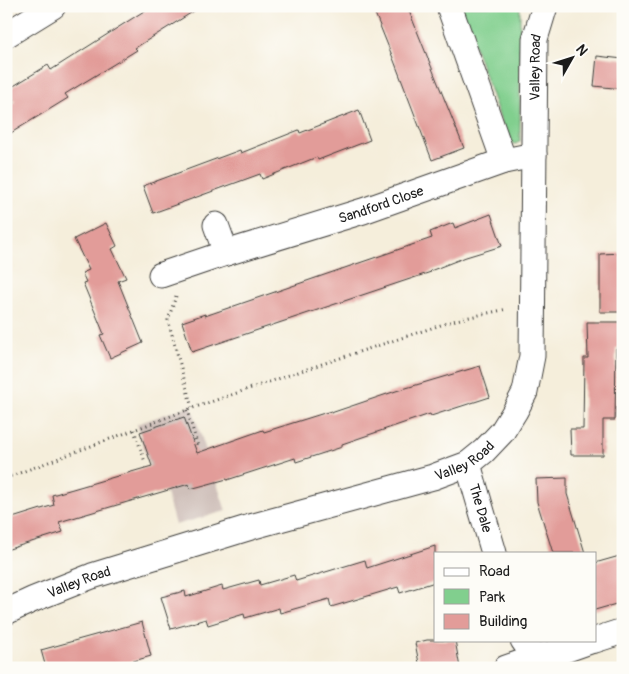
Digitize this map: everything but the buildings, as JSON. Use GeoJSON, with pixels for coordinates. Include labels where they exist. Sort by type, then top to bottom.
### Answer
{"type":"FeatureCollection","features":[{"type":"Feature","properties":{"kind":"street"},"geometry":{"type":"LineString","coordinates":[[6,35],[53,6]]}},
{"type":"Feature","properties":{"kind":"street"},"geometry":{"type":"LineString","coordinates":[[449,6],[504,161]]}},
{"type":"Feature","properties":{"kind":"street","name":"Valley Road"},"geometry":{"type":"LineString","coordinates":[[6,612],[92,576],[254,526],[433,477],[468,464],[502,432],[525,392],[532,356],[536,39],[545,6]]}},
{"type":"Feature","properties":{"kind":"street","name":"Sandford Close"},"geometry":{"type":"LineString","coordinates":[[167,273],[226,252],[363,211],[504,161],[534,155]]}},
{"type":"Feature","properties":{"kind":"street"},"geometry":{"type":"LineString","coordinates":[[216,225],[226,252]]}},
{"type":"Feature","properties":{"kind":"street","name":"The Dale"},"geometry":{"type":"LineString","coordinates":[[468,464],[494,552]]}},
{"type":"Feature","properties":{"kind":"street"},"geometry":{"type":"LineString","coordinates":[[596,639],[623,631]]}},
{"type":"Feature","properties":{"kind":"street"},"geometry":{"type":"LineString","coordinates":[[506,668],[526,661],[529,648],[559,652],[588,642]]}},
{"type":"Feature","properties":{"kind":"path"},"geometry":{"type":"LineString","coordinates":[[167,273],[178,292],[168,320],[192,408]]}},
{"type":"Feature","properties":{"kind":"path"},"geometry":{"type":"LineString","coordinates":[[6,478],[192,408],[456,320],[511,308],[532,315]]}},
{"type":"Feature","properties":{"kind":"path"},"geometry":{"type":"LineString","coordinates":[[187,410],[198,447]]}},
{"type":"Feature","properties":{"kind":"path"},"geometry":{"type":"LineString","coordinates":[[134,430],[145,462]]}},
{"type":"Feature","properties":{"kind":"shaded area"},"geometry":{"type":"Polygon","coordinates":[[[191,405],[226,511],[175,525],[162,478],[153,479],[137,424],[191,405]]]}},
{"type":"Feature","properties":{"kind":"green space"},"geometry":{"type":"Polygon","coordinates":[[[460,6],[520,6],[520,141],[516,144],[509,143],[460,6]]]}}]}
